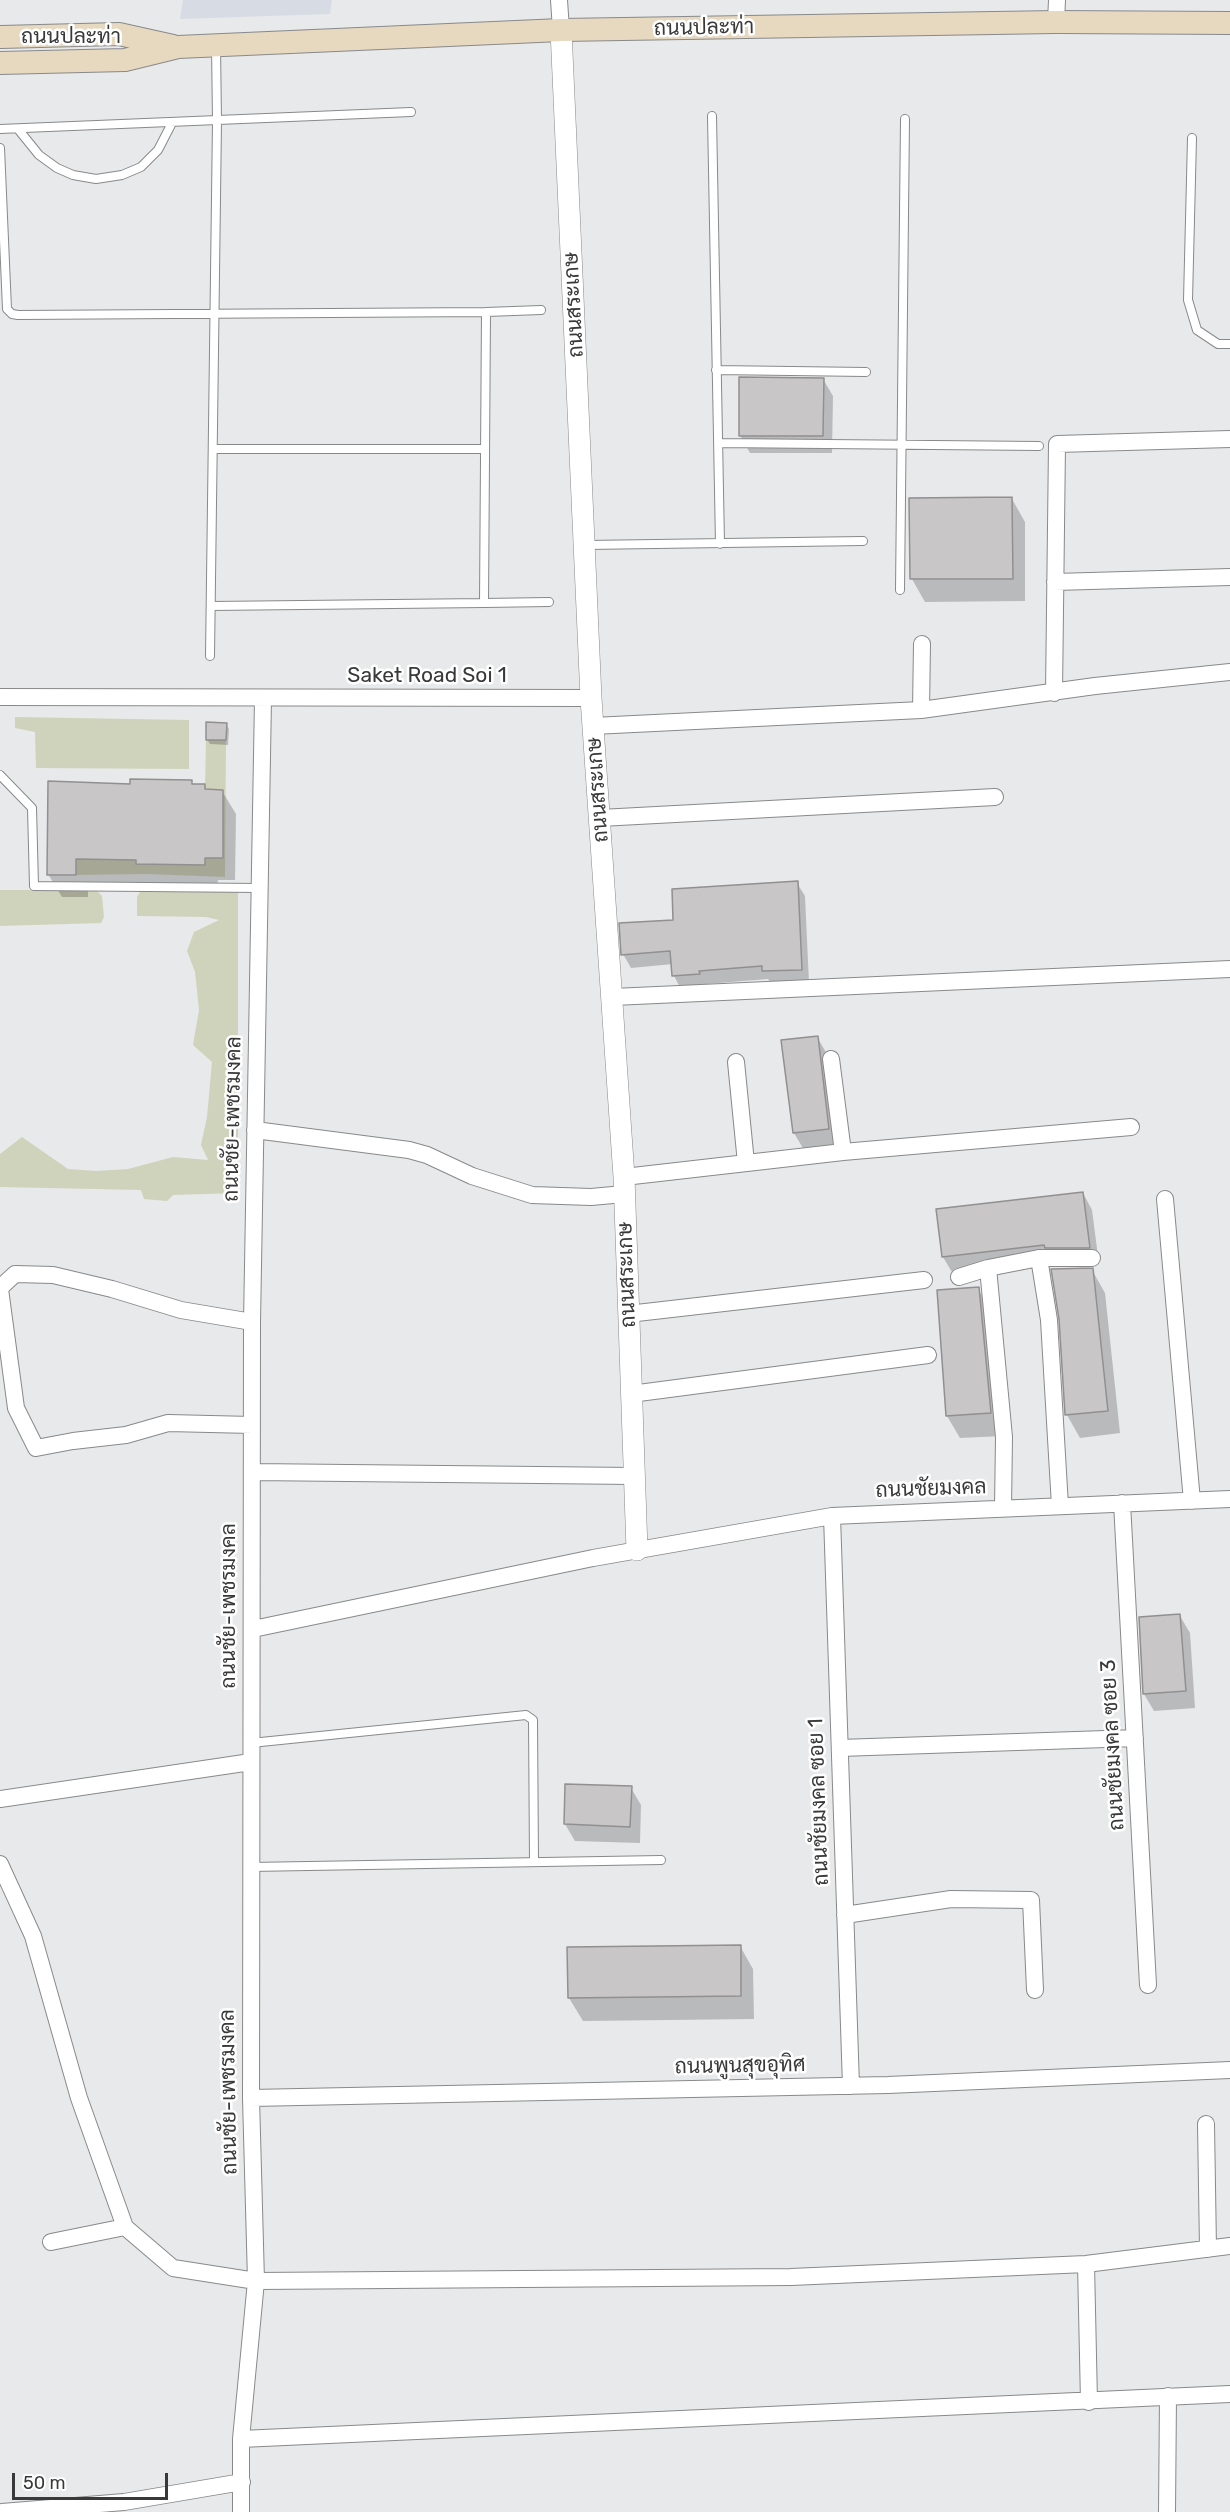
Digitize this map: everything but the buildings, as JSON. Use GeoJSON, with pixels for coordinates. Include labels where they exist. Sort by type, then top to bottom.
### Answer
{"type":"FeatureCollection","features":[{"type":"Feature","properties":{"kind":"main road","name":"ถนนปละท่า"},"geometry":{"type":"LineString","coordinates":[[0,63],[125,60],[178,47],[216,45],[1057,11],[1230,23]]}},
{"type":"Feature","properties":{"kind":"main road","name":"ถนนปละท่า"},"geometry":{"type":"LineString","coordinates":[[0,37],[119,34],[178,47]]}},
{"type":"Feature","properties":{"kind":"street"},"geometry":{"type":"LineString","coordinates":[[559,0],[561,30]]}},
{"type":"Feature","properties":{"kind":"street","name":"ถนนสระเกษ"},"geometry":{"type":"LineString","coordinates":[[561,30],[591,698],[624,1185],[637,1550]]}},
{"type":"Feature","properties":{"kind":"street"},"geometry":{"type":"LineString","coordinates":[[1054,693],[1057,444],[1230,439]]}},
{"type":"Feature","properties":{"kind":"street"},"geometry":{"type":"LineString","coordinates":[[1055,582],[1230,577]]}},
{"type":"Feature","properties":{"kind":"street"},"geometry":{"type":"LineString","coordinates":[[921,710],[922,644]]}},
{"type":"Feature","properties":{"kind":"street"},"geometry":{"type":"LineString","coordinates":[[593,726],[921,710],[1095,686],[1230,672]]}},
{"type":"Feature","properties":{"kind":"street","name":"Saket Road Soi 1"},"geometry":{"type":"LineString","coordinates":[[0,697],[591,698]]}},
{"type":"Feature","properties":{"kind":"street","name":"ถนนชัย-เพชรมงคล"},"geometry":{"type":"LineString","coordinates":[[241,2512],[241,2439],[255,2281],[250,1867],[253,1629],[252,1322],[263,699]]}},
{"type":"Feature","properties":{"kind":"street"},"geometry":{"type":"LineString","coordinates":[[600,818],[995,797]]}},
{"type":"Feature","properties":{"kind":"street"},"geometry":{"type":"LineString","coordinates":[[613,997],[1230,969]]}},
{"type":"Feature","properties":{"kind":"street"},"geometry":{"type":"LineString","coordinates":[[831,1059],[843,1152]]}},
{"type":"Feature","properties":{"kind":"street"},"geometry":{"type":"LineString","coordinates":[[736,1062],[746,1163]]}},
{"type":"Feature","properties":{"kind":"street"},"geometry":{"type":"LineString","coordinates":[[255,1130],[409,1150],[427,1155],[472,1176],[532,1195],[581,1197],[624,1185],[746,1163],[843,1152],[1131,1127]]}},
{"type":"Feature","properties":{"kind":"street"},"geometry":{"type":"LineString","coordinates":[[1165,1199],[1192,1501]]}},
{"type":"Feature","properties":{"kind":"street"},"geometry":{"type":"LineString","coordinates":[[1039,1258],[1048,1320],[1060,1506]]}},
{"type":"Feature","properties":{"kind":"street"},"geometry":{"type":"LineString","coordinates":[[959,1277],[988,1268],[1039,1258],[1092,1258]]}},
{"type":"Feature","properties":{"kind":"street"},"geometry":{"type":"LineString","coordinates":[[988,1268],[1004,1437],[1003,1508]]}},
{"type":"Feature","properties":{"kind":"street"},"geometry":{"type":"LineString","coordinates":[[252,1322],[181,1310],[112,1289],[53,1275],[15,1274],[0,1288],[16,1408],[36,1448],[126,1435],[168,1423],[252,1425]]}},
{"type":"Feature","properties":{"kind":"street"},"geometry":{"type":"LineString","coordinates":[[628,1314],[924,1280]]}},
{"type":"Feature","properties":{"kind":"street"},"geometry":{"type":"LineString","coordinates":[[631,1394],[928,1355]]}},
{"type":"Feature","properties":{"kind":"street"},"geometry":{"type":"LineString","coordinates":[[252,1472],[634,1476]]}},
{"type":"Feature","properties":{"kind":"street","name":"ถนนชัยมงคล"},"geometry":{"type":"LineString","coordinates":[[253,1629],[637,1550],[832,1515],[1230,1499]]}},
{"type":"Feature","properties":{"kind":"street","name":"ถนนชัยมงคล ซอย 3"},"geometry":{"type":"LineString","coordinates":[[1122,1503],[1148,1985]]}},
{"type":"Feature","properties":{"kind":"street","name":"ถนนชัยมงคล ซอย 1"},"geometry":{"type":"LineString","coordinates":[[832,1515],[851,2086]]}},
{"type":"Feature","properties":{"kind":"street"},"geometry":{"type":"LineString","coordinates":[[840,1748],[1135,1738]]}},
{"type":"Feature","properties":{"kind":"street"},"geometry":{"type":"LineString","coordinates":[[0,1798],[251,1762]]}},
{"type":"Feature","properties":{"kind":"street"},"geometry":{"type":"LineString","coordinates":[[0,1864],[33,1936],[79,2098],[125,2227],[173,2268],[255,2281],[791,2277],[1086,2264],[1230,2246]]}},
{"type":"Feature","properties":{"kind":"street"},"geometry":{"type":"LineString","coordinates":[[845,1915],[951,1899],[1031,1900],[1035,1990]]}},
{"type":"Feature","properties":{"kind":"street","name":"ถนนพูนสุขอุทิศ"},"geometry":{"type":"LineString","coordinates":[[251,2098],[851,2086],[1230,2070]]}},
{"type":"Feature","properties":{"kind":"street"},"geometry":{"type":"LineString","coordinates":[[1206,2124],[1208,2249]]}},
{"type":"Feature","properties":{"kind":"street"},"geometry":{"type":"LineString","coordinates":[[51,2242],[125,2227]]}},
{"type":"Feature","properties":{"kind":"street"},"geometry":{"type":"LineString","coordinates":[[1086,2264],[1089,2402]]}},
{"type":"Feature","properties":{"kind":"street"},"geometry":{"type":"LineString","coordinates":[[241,2439],[1230,2394]]}},
{"type":"Feature","properties":{"kind":"street"},"geometry":{"type":"LineString","coordinates":[[1167,2512],[1168,2396]]}},
{"type":"Feature","properties":{"kind":"street"},"geometry":{"type":"LineString","coordinates":[[2,2512],[124,2502],[242,2482]]}},
{"type":"Feature","properties":{"kind":"lane"},"geometry":{"type":"LineString","coordinates":[[210,656],[216,45]]}},
{"type":"Feature","properties":{"kind":"lane"},"geometry":{"type":"LineString","coordinates":[[0,129],[411,112]]}},
{"type":"Feature","properties":{"kind":"lane"},"geometry":{"type":"LineString","coordinates":[[712,116],[720,544]]}},
{"type":"Feature","properties":{"kind":"lane"},"geometry":{"type":"LineString","coordinates":[[900,590],[905,120]]}},
{"type":"Feature","properties":{"kind":"lane"},"geometry":{"type":"LineString","coordinates":[[18,129],[39,155],[57,168],[73,176],[96,179],[122,175],[141,167],[158,150],[172,123]]}},
{"type":"Feature","properties":{"kind":"lane"},"geometry":{"type":"LineString","coordinates":[[1192,138],[1188,300],[1197,330],[1218,344],[1230,344]]}},
{"type":"Feature","properties":{"kind":"lane"},"geometry":{"type":"LineString","coordinates":[[0,148],[7,309],[12,314],[541,310]]}},
{"type":"Feature","properties":{"kind":"lane"},"geometry":{"type":"LineString","coordinates":[[484,603],[486,312]]}},
{"type":"Feature","properties":{"kind":"lane"},"geometry":{"type":"LineString","coordinates":[[716,370],[866,372]]}},
{"type":"Feature","properties":{"kind":"lane"},"geometry":{"type":"LineString","coordinates":[[719,443],[1039,446]]}},
{"type":"Feature","properties":{"kind":"lane"},"geometry":{"type":"LineString","coordinates":[[213,449],[484,448]]}},
{"type":"Feature","properties":{"kind":"lane"},"geometry":{"type":"LineString","coordinates":[[585,545],[863,541]]}},
{"type":"Feature","properties":{"kind":"lane"},"geometry":{"type":"LineString","coordinates":[[211,606],[549,602]]}},
{"type":"Feature","properties":{"kind":"lane"},"geometry":{"type":"LineString","coordinates":[[0,776],[32,808],[34,886],[259,888]]}},
{"type":"Feature","properties":{"kind":"lane"},"geometry":{"type":"LineString","coordinates":[[251,1743],[526,1714],[533,1720],[534,1861]]}},
{"type":"Feature","properties":{"kind":"lane"},"geometry":{"type":"LineString","coordinates":[[250,1867],[661,1860]]}},
{"type":"Feature","properties":{"kind":"shaded area"},"geometry":{"type":"Polygon","coordinates":[[[183,0],[332,0],[330,14],[180,19],[183,0]]]}},
{"type":"Feature","properties":{"kind":"green space"},"geometry":{"type":"Polygon","coordinates":[[[15,717],[189,720],[189,769],[36,768],[35,732],[15,728],[15,717]]]}},
{"type":"Feature","properties":{"kind":"green space"},"geometry":{"type":"Polygon","coordinates":[[[206,740],[226,740],[225,877],[147,874],[76,875],[76,852],[105,853],[105,860],[136,860],[137,864],[204,865],[205,858],[223,858],[223,790],[205,789],[206,740]]]}},
{"type":"Feature","properties":{"kind":"green space"},"geometry":{"type":"Polygon","coordinates":[[[0,890],[96,890],[102,896],[104,917],[101,923],[0,926],[0,890]]]}},
{"type":"Feature","properties":{"kind":"green space"},"geometry":{"type":"Polygon","coordinates":[[[238,891],[238,1193],[173,1195],[167,1201],[144,1199],[141,1190],[0,1187],[0,1154],[22,1137],[68,1169],[96,1171],[128,1169],[173,1157],[208,1160],[201,1145],[207,1117],[212,1062],[193,1045],[199,1010],[195,972],[187,951],[194,932],[219,920],[206,917],[137,916],[137,897],[140,892],[238,891]]]}}]}
